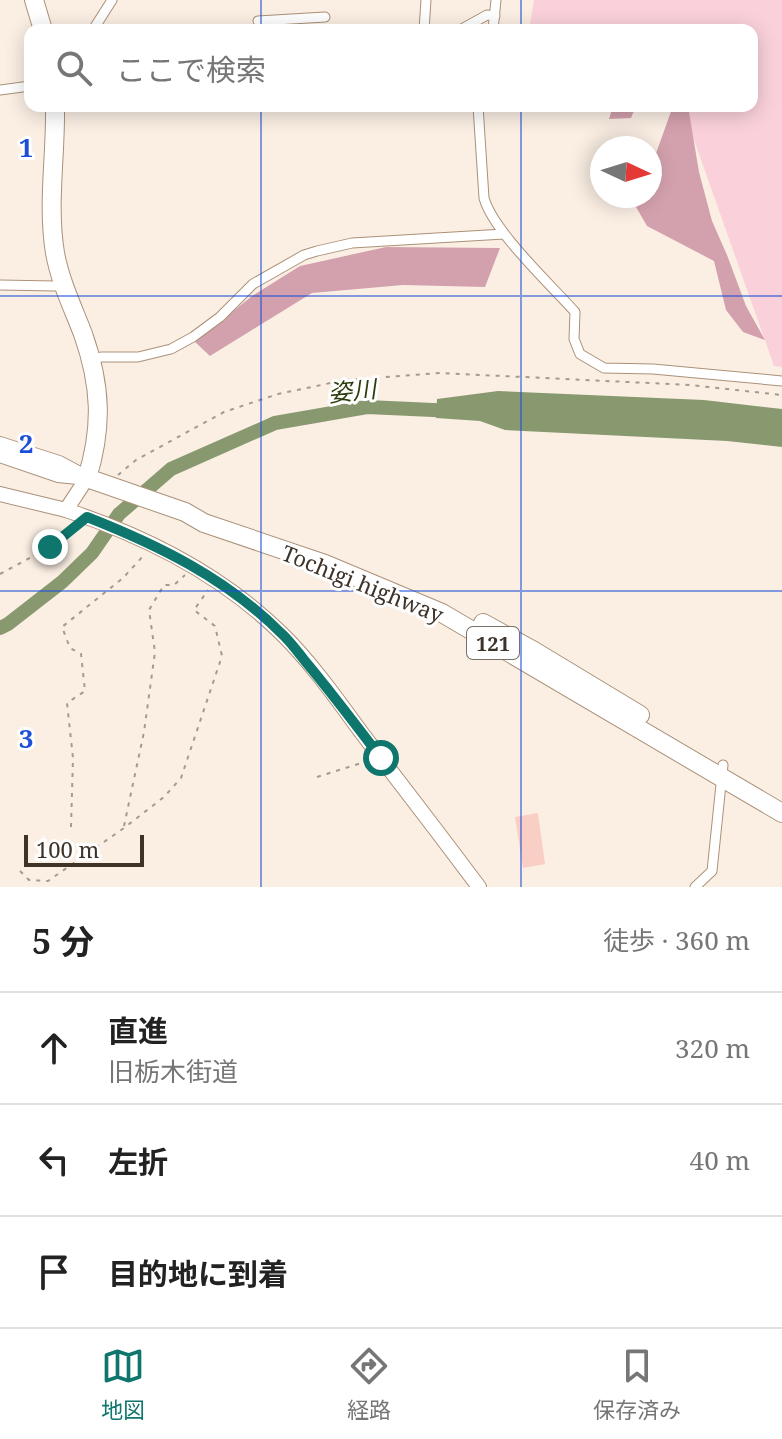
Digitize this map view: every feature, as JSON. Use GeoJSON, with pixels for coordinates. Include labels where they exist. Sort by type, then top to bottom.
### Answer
{"type":"FeatureCollection","features":[{"type":"Feature","properties":{"kind":"highway"},"geometry":{"type":"LineString","coordinates":[[34,0],[41,24]]}},
{"type":"Feature","properties":{"kind":"highway"},"geometry":{"type":"LineString","coordinates":[[55,112],[52,225],[56,255],[98,392],[97,435],[87,478]]}},
{"type":"Feature","properties":{"kind":"highway","name":"Tochigi highway"},"geometry":{"type":"LineString","coordinates":[[87,478],[298,546],[448,604],[534,651],[782,813]]}},
{"type":"Feature","properties":{"kind":"highway","name":"Tochigi highway"},"geometry":{"type":"LineString","coordinates":[[722,771],[782,802]]}},
{"type":"Feature","properties":{"kind":"street"},"geometry":{"type":"LineString","coordinates":[[97,24],[112,0]]}},
{"type":"Feature","properties":{"kind":"street"},"geometry":{"type":"LineString","coordinates":[[424,24],[426,0]]}},
{"type":"Feature","properties":{"kind":"street"},"geometry":{"type":"LineString","coordinates":[[494,24],[496,0]]}},
{"type":"Feature","properties":{"kind":"street"},"geometry":{"type":"LineString","coordinates":[[471,24],[487,15],[495,16]]}},
{"type":"Feature","properties":{"kind":"street"},"geometry":{"type":"LineString","coordinates":[[292,24],[325,17]]}},
{"type":"Feature","properties":{"kind":"street"},"geometry":{"type":"LineString","coordinates":[[258,21],[280,24]]}},
{"type":"Feature","properties":{"kind":"street"},"geometry":{"type":"LineString","coordinates":[[0,90],[24,87]]}},
{"type":"Feature","properties":{"kind":"street"},"geometry":{"type":"LineString","coordinates":[[478,112],[487,209],[504,234],[575,312],[574,339],[580,354],[604,368],[653,369],[782,381]]}},
{"type":"Feature","properties":{"kind":"street"},"geometry":{"type":"LineString","coordinates":[[90,359],[138,357],[171,349],[220,317],[253,284],[304,255],[317,251],[352,243],[504,234]]}},
{"type":"Feature","properties":{"kind":"street"},"geometry":{"type":"LineString","coordinates":[[0,285],[55,286],[63,281]]}},
{"type":"Feature","properties":{"kind":"street"},"geometry":{"type":"LineString","coordinates":[[0,444],[59,463],[87,478]]}},
{"type":"Feature","properties":{"kind":"street"},"geometry":{"type":"LineString","coordinates":[[0,455],[58,475],[87,478]]}},
{"type":"Feature","properties":{"kind":"street"},"geometry":{"type":"LineString","coordinates":[[66,510],[87,478]]}},
{"type":"Feature","properties":{"kind":"street"},"geometry":{"type":"LineString","coordinates":[[0,494],[66,510],[149,542],[215,580],[253,608],[282,634],[331,691],[479,887]]}},
{"type":"Feature","properties":{"kind":"street"},"geometry":{"type":"LineString","coordinates":[[695,887],[712,871],[722,771]]}},
{"type":"Feature","properties":{"kind":"path"},"geometry":{"type":"LineString","coordinates":[[109,487],[136,460],[224,412],[278,394],[345,380],[440,373],[690,385],[782,395]]}},
{"type":"Feature","properties":{"kind":"path"},"geometry":{"type":"LineString","coordinates":[[0,574],[50,547],[90,518]]}},
{"type":"Feature","properties":{"kind":"path"},"geometry":{"type":"LineString","coordinates":[[71,827],[73,758],[67,703],[85,691],[81,654],[70,648],[62,627],[123,578],[149,542]]}},
{"type":"Feature","properties":{"kind":"path"},"geometry":{"type":"LineString","coordinates":[[124,828],[144,732],[155,652],[149,610],[164,585],[174,585],[186,574],[188,563]]}},
{"type":"Feature","properties":{"kind":"path"},"geometry":{"type":"LineString","coordinates":[[20,871],[29,880],[48,881],[124,828],[164,797],[181,778],[222,656],[215,626],[194,610],[215,580]]}},
{"type":"Feature","properties":{"kind":"path"},"geometry":{"type":"LineString","coordinates":[[317,777],[381,758]]}},
{"type":"Feature","properties":{"kind":"shaded area"},"geometry":{"type":"Polygon","coordinates":[[[534,0],[782,0],[782,367],[774,366],[684,112],[758,112],[758,24],[530,24],[534,0]]]}},
{"type":"Feature","properties":{"kind":"shaded area"},"geometry":{"type":"Polygon","coordinates":[[[611,112],[634,112],[631,118],[609,119],[611,112]]]}},
{"type":"Feature","properties":{"kind":"shaded area"},"geometry":{"type":"Polygon","coordinates":[[[671,112],[689,112],[699,172],[712,221],[746,306],[765,340],[743,332],[726,310],[714,261],[647,226],[637,208],[662,208],[662,137],[671,112]]]}},
{"type":"Feature","properties":{"kind":"shaded area"},"geometry":{"type":"Polygon","coordinates":[[[386,247],[500,248],[485,287],[403,285],[312,293],[210,356],[195,342],[252,296],[300,266],[386,247]]]}},
{"type":"Feature","properties":{"kind":"shaded area"},"geometry":{"type":"Polygon","coordinates":[[[498,391],[704,400],[782,409],[782,447],[727,441],[505,430],[480,421],[436,418],[437,399],[498,391]]]}},
{"type":"Feature","properties":{"kind":"building"},"geometry":{"type":"Polygon","coordinates":[[[538,813],[545,864],[523,868],[515,817],[538,813]]]}},
{"type":"Feature","properties":{"kind":"waterway","name":"姿川"},"geometry":{"type":"LineString","coordinates":[[0,628],[62,582],[92,553],[119,514],[171,469],[275,423],[367,407],[455,411]]}},
{"type":"Feature","properties":{"kind":"route"},"geometry":{"type":"LineString","coordinates":[[50,547],[87,517],[153,544],[215,580],[282,634],[331,691],[381,758]]}}]}
